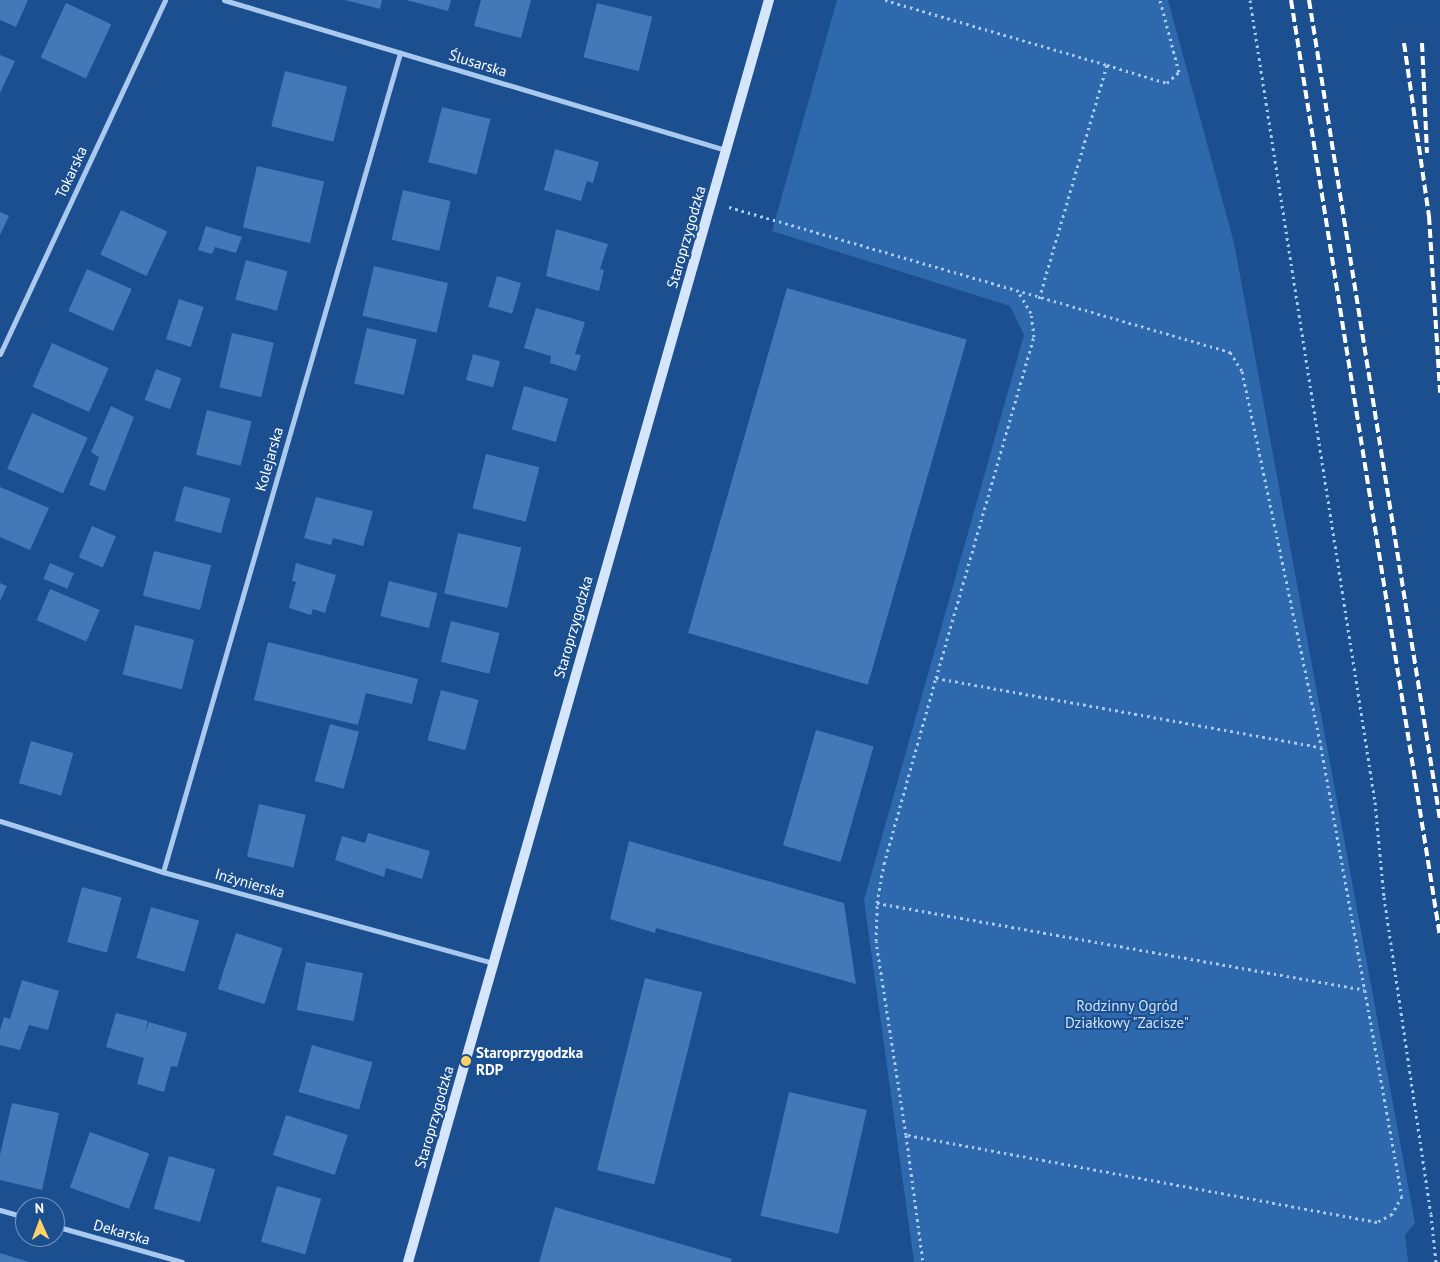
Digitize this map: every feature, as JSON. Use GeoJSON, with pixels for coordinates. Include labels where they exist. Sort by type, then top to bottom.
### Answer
{"type":"FeatureCollection","features":[{"type":"Feature","properties":{"kind":"street","name":"Tokarska"},"geometry":{"type":"LineString","coordinates":[[0,354],[165,0]]}},
{"type":"Feature","properties":{"kind":"street","name":"Ślusarska"},"geometry":{"type":"LineString","coordinates":[[224,0],[726,150]]}},
{"type":"Feature","properties":{"kind":"street","name":"Staroprzygodzka"},"geometry":{"type":"LineString","coordinates":[[408,1262],[769,0]]}},
{"type":"Feature","properties":{"kind":"street","name":"Kolejarska"},"geometry":{"type":"LineString","coordinates":[[163,872],[400,53]]}},
{"type":"Feature","properties":{"kind":"street","name":"Inżynierska"},"geometry":{"type":"LineString","coordinates":[[0,821],[163,872],[494,963]]}},
{"type":"Feature","properties":{"kind":"street"},"geometry":{"type":"LineString","coordinates":[[0,1210],[15,1214]]}},
{"type":"Feature","properties":{"kind":"street","name":"Dekarska"},"geometry":{"type":"LineString","coordinates":[[65,1229],[182,1262]]}},
{"type":"Feature","properties":{"kind":"path"},"geometry":{"type":"LineString","coordinates":[[885,0],[1167,83],[1178,72],[1160,0]]}},
{"type":"Feature","properties":{"kind":"path"},"geometry":{"type":"LineString","coordinates":[[1250,0],[1375,802],[1384,897],[1432,1214],[1436,1262]]}},
{"type":"Feature","properties":{"kind":"path"},"geometry":{"type":"LineString","coordinates":[[1039,299],[1107,65]]}},
{"type":"Feature","properties":{"kind":"path"},"geometry":{"type":"LineString","coordinates":[[712,202],[1039,299],[1230,352],[1242,371],[1321,747],[1402,1196],[1392,1214],[1377,1222],[906,1135]]}},
{"type":"Feature","properties":{"kind":"path"},"geometry":{"type":"LineString","coordinates":[[923,1262],[906,1135],[876,941],[877,903],[884,864],[1034,338],[1031,313],[1019,293]]}},
{"type":"Feature","properties":{"kind":"path"},"geometry":{"type":"LineString","coordinates":[[936,678],[1321,747]]}},
{"type":"Feature","properties":{"kind":"path"},"geometry":{"type":"LineString","coordinates":[[877,903],[1364,990]]}},
{"type":"Feature","properties":{"kind":"green space","name":"Rodzinny Ogród Działkowy \"Zacisze\""},"geometry":{"type":"Polygon","coordinates":[[[837,0],[1168,0],[1234,243],[1415,1223],[1405,1235],[1408,1262],[914,1262],[864,900],[1024,335],[1010,306],[772,231],[837,0]]]}},
{"type":"Feature","properties":{"kind":"building"},"geometry":{"type":"Polygon","coordinates":[[[0,0],[28,0],[16,27],[0,20],[0,0]]]}},
{"type":"Feature","properties":{"kind":"building"},"geometry":{"type":"Polygon","coordinates":[[[345,0],[382,0],[380,9],[345,0]]]}},
{"type":"Feature","properties":{"kind":"building"},"geometry":{"type":"Polygon","coordinates":[[[406,0],[451,0],[448,11],[406,0]]]}},
{"type":"Feature","properties":{"kind":"building"},"geometry":{"type":"Polygon","coordinates":[[[481,0],[531,0],[521,38],[474,26],[481,0]]]}},
{"type":"Feature","properties":{"kind":"building"},"geometry":{"type":"Polygon","coordinates":[[[66,3],[111,24],[86,79],[41,57],[66,3]]]}},
{"type":"Feature","properties":{"kind":"building"},"geometry":{"type":"Polygon","coordinates":[[[597,3],[652,17],[639,71],[583,57],[597,3]]]}},
{"type":"Feature","properties":{"kind":"building"},"geometry":{"type":"Polygon","coordinates":[[[0,55],[15,61],[0,93],[0,55]]]}},
{"type":"Feature","properties":{"kind":"building"},"geometry":{"type":"Polygon","coordinates":[[[285,71],[347,86],[333,142],[271,126],[285,71]]]}},
{"type":"Feature","properties":{"kind":"building"},"geometry":{"type":"Polygon","coordinates":[[[442,107],[491,119],[477,174],[428,162],[442,107]]]}},
{"type":"Feature","properties":{"kind":"building"},"geometry":{"type":"Polygon","coordinates":[[[555,149],[599,162],[593,183],[587,181],[581,201],[544,190],[555,149]]]}},
{"type":"Feature","properties":{"kind":"building"},"geometry":{"type":"Polygon","coordinates":[[[257,166],[324,182],[310,243],[243,227],[257,166]]]}},
{"type":"Feature","properties":{"kind":"building"},"geometry":{"type":"Polygon","coordinates":[[[403,190],[451,201],[439,251],[392,240],[403,190]]]}},
{"type":"Feature","properties":{"kind":"building"},"geometry":{"type":"Polygon","coordinates":[[[121,210],[167,232],[147,276],[100,254],[121,210]]]}},
{"type":"Feature","properties":{"kind":"building"},"geometry":{"type":"Polygon","coordinates":[[[0,212],[9,216],[0,235],[0,212]]]}},
{"type":"Feature","properties":{"kind":"building"},"geometry":{"type":"Polygon","coordinates":[[[206,226],[242,237],[236,253],[215,247],[212,254],[198,250],[206,226]]]}},
{"type":"Feature","properties":{"kind":"building"},"geometry":{"type":"Polygon","coordinates":[[[556,229],[608,244],[600,269],[604,270],[599,291],[546,276],[556,229]]]}},
{"type":"Feature","properties":{"kind":"building"},"geometry":{"type":"Polygon","coordinates":[[[246,260],[288,271],[277,311],[235,300],[246,260]]]}},
{"type":"Feature","properties":{"kind":"building"},"geometry":{"type":"Polygon","coordinates":[[[374,266],[448,283],[437,333],[363,316],[374,266]]]}},
{"type":"Feature","properties":{"kind":"building"},"geometry":{"type":"Polygon","coordinates":[[[87,269],[132,289],[113,331],[68,311],[87,269]]]}},
{"type":"Feature","properties":{"kind":"building"},"geometry":{"type":"Polygon","coordinates":[[[497,276],[521,283],[512,314],[488,307],[497,276]]]}},
{"type":"Feature","properties":{"kind":"building"},"geometry":{"type":"Polygon","coordinates":[[[787,288],[967,340],[868,685],[688,633],[787,288]]]}},
{"type":"Feature","properties":{"kind":"building"},"geometry":{"type":"Polygon","coordinates":[[[179,299],[204,307],[191,347],[166,339],[179,299]]]}},
{"type":"Feature","properties":{"kind":"building"},"geometry":{"type":"Polygon","coordinates":[[[536,308],[585,322],[575,354],[581,355],[576,371],[550,363],[551,356],[524,348],[536,308]]]}},
{"type":"Feature","properties":{"kind":"building"},"geometry":{"type":"Polygon","coordinates":[[[367,328],[417,339],[404,395],[354,384],[367,328]]]}},
{"type":"Feature","properties":{"kind":"building"},"geometry":{"type":"Polygon","coordinates":[[[232,333],[274,343],[261,397],[219,388],[232,333]]]}},
{"type":"Feature","properties":{"kind":"building"},"geometry":{"type":"Polygon","coordinates":[[[52,343],[109,368],[89,412],[32,387],[52,343]]]}},
{"type":"Feature","properties":{"kind":"building"},"geometry":{"type":"Polygon","coordinates":[[[473,354],[500,361],[493,387],[466,380],[473,354]]]}},
{"type":"Feature","properties":{"kind":"building"},"geometry":{"type":"Polygon","coordinates":[[[156,369],[181,378],[170,409],[145,400],[156,369]]]}},
{"type":"Feature","properties":{"kind":"building"},"geometry":{"type":"Polygon","coordinates":[[[524,386],[568,399],[556,442],[512,429],[524,386]]]}},
{"type":"Feature","properties":{"kind":"building"},"geometry":{"type":"Polygon","coordinates":[[[111,406],[134,417],[105,491],[89,485],[99,457],[91,452],[111,406]]]}},
{"type":"Feature","properties":{"kind":"building"},"geometry":{"type":"Polygon","coordinates":[[[207,410],[252,421],[241,466],[196,455],[207,410]]]}},
{"type":"Feature","properties":{"kind":"building"},"geometry":{"type":"Polygon","coordinates":[[[32,413],[88,438],[63,494],[7,469],[32,413]]]}},
{"type":"Feature","properties":{"kind":"building"},"geometry":{"type":"Polygon","coordinates":[[[486,454],[539,467],[526,522],[472,508],[486,454]]]}},
{"type":"Feature","properties":{"kind":"building"},"geometry":{"type":"Polygon","coordinates":[[[184,486],[230,498],[221,533],[175,521],[184,486]]]}},
{"type":"Feature","properties":{"kind":"building"},"geometry":{"type":"Polygon","coordinates":[[[0,487],[49,508],[30,550],[0,537],[0,487]]]}},
{"type":"Feature","properties":{"kind":"building"},"geometry":{"type":"Polygon","coordinates":[[[316,497],[373,511],[363,546],[333,538],[331,545],[304,538],[316,497]]]}},
{"type":"Feature","properties":{"kind":"building"},"geometry":{"type":"Polygon","coordinates":[[[92,526],[116,536],[103,567],[79,557],[92,526]]]}},
{"type":"Feature","properties":{"kind":"building"},"geometry":{"type":"Polygon","coordinates":[[[458,533],[521,548],[507,608],[444,593],[458,533]]]}},
{"type":"Feature","properties":{"kind":"building"},"geometry":{"type":"Polygon","coordinates":[[[154,551],[211,565],[200,610],[143,596],[154,551]]]}},
{"type":"Feature","properties":{"kind":"building"},"geometry":{"type":"Polygon","coordinates":[[[50,563],[74,573],[67,589],[43,579],[50,563]]]}},
{"type":"Feature","properties":{"kind":"building"},"geometry":{"type":"Polygon","coordinates":[[[296,563],[336,575],[325,613],[313,609],[311,615],[289,608],[296,582],[292,581],[296,563]]]}},
{"type":"Feature","properties":{"kind":"building"},"geometry":{"type":"Polygon","coordinates":[[[389,581],[438,593],[429,628],[380,616],[389,581]]]}},
{"type":"Feature","properties":{"kind":"building"},"geometry":{"type":"Polygon","coordinates":[[[0,583],[7,586],[0,601],[0,583]]]}},
{"type":"Feature","properties":{"kind":"building"},"geometry":{"type":"Polygon","coordinates":[[[50,589],[100,610],[86,641],[37,620],[50,589]]]}},
{"type":"Feature","properties":{"kind":"building"},"geometry":{"type":"Polygon","coordinates":[[[451,621],[500,633],[489,674],[441,662],[451,621]]]}},
{"type":"Feature","properties":{"kind":"building"},"geometry":{"type":"Polygon","coordinates":[[[135,625],[194,640],[182,689],[123,674],[135,625]]]}},
{"type":"Feature","properties":{"kind":"building"},"geometry":{"type":"Polygon","coordinates":[[[268,642],[418,679],[412,704],[366,693],[358,725],[254,700],[268,642]]]}},
{"type":"Feature","properties":{"kind":"building"},"geometry":{"type":"Polygon","coordinates":[[[441,690],[479,700],[465,750],[428,740],[441,690]]]}},
{"type":"Feature","properties":{"kind":"building"},"geometry":{"type":"Polygon","coordinates":[[[330,724],[359,732],[344,789],[315,781],[330,724]]]}},
{"type":"Feature","properties":{"kind":"building"},"geometry":{"type":"Polygon","coordinates":[[[816,730],[874,747],[841,862],[783,845],[816,730]]]}},
{"type":"Feature","properties":{"kind":"building"},"geometry":{"type":"Polygon","coordinates":[[[31,741],[73,753],[61,795],[19,783],[31,741]]]}},
{"type":"Feature","properties":{"kind":"building"},"geometry":{"type":"Polygon","coordinates":[[[259,804],[306,815],[294,867],[247,857],[259,804]]]}},
{"type":"Feature","properties":{"kind":"building"},"geometry":{"type":"Polygon","coordinates":[[[368,833],[430,851],[422,879],[386,868],[384,877],[335,860],[342,836],[365,843],[368,833]]]}},
{"type":"Feature","properties":{"kind":"building"},"geometry":{"type":"Polygon","coordinates":[[[629,841],[844,903],[856,984],[656,928],[655,933],[610,919],[629,841]]]}},
{"type":"Feature","properties":{"kind":"building"},"geometry":{"type":"Polygon","coordinates":[[[82,887],[122,898],[107,953],[67,942],[82,887]]]}},
{"type":"Feature","properties":{"kind":"building"},"geometry":{"type":"Polygon","coordinates":[[[151,907],[199,921],[184,972],[136,958],[151,907]]]}},
{"type":"Feature","properties":{"kind":"building"},"geometry":{"type":"Polygon","coordinates":[[[236,933],[283,948],[264,1004],[218,989],[236,933]]]}},
{"type":"Feature","properties":{"kind":"building"},"geometry":{"type":"Polygon","coordinates":[[[306,962],[363,973],[354,1021],[297,1010],[306,962]]]}},
{"type":"Feature","properties":{"kind":"building"},"geometry":{"type":"Polygon","coordinates":[[[645,978],[702,992],[654,1184],[597,1170],[645,978]]]}},
{"type":"Feature","properties":{"kind":"building"},"geometry":{"type":"Polygon","coordinates":[[[22,980],[59,991],[48,1030],[29,1025],[20,1050],[0,1045],[0,1030],[4,1017],[10,1019],[22,980]]]}},
{"type":"Feature","properties":{"kind":"building"},"geometry":{"type":"Polygon","coordinates":[[[116,1013],[148,1021],[144,1035],[149,1022],[187,1033],[177,1067],[171,1066],[164,1092],[137,1084],[144,1058],[106,1047],[116,1013]]]}},
{"type":"Feature","properties":{"kind":"building"},"geometry":{"type":"Polygon","coordinates":[[[312,1045],[373,1062],[359,1109],[298,1092],[312,1045]]]}},
{"type":"Feature","properties":{"kind":"building"},"geometry":{"type":"Polygon","coordinates":[[[789,1092],[867,1110],[838,1234],[760,1216],[789,1092]]]}},
{"type":"Feature","properties":{"kind":"building"},"geometry":{"type":"Polygon","coordinates":[[[12,1103],[59,1113],[42,1190],[0,1180],[0,1155],[12,1103]]]}},
{"type":"Feature","properties":{"kind":"building"},"geometry":{"type":"Polygon","coordinates":[[[286,1115],[348,1135],[335,1175],[273,1155],[286,1115]]]}},
{"type":"Feature","properties":{"kind":"building"},"geometry":{"type":"Polygon","coordinates":[[[90,1132],[149,1154],[129,1209],[70,1187],[90,1132]]]}},
{"type":"Feature","properties":{"kind":"building"},"geometry":{"type":"Polygon","coordinates":[[[169,1156],[215,1169],[200,1222],[154,1209],[169,1156]]]}},
{"type":"Feature","properties":{"kind":"building"},"geometry":{"type":"Polygon","coordinates":[[[277,1186],[321,1199],[305,1254],[261,1242],[277,1186]]]}},
{"type":"Feature","properties":{"kind":"building"},"geometry":{"type":"Polygon","coordinates":[[[555,1207],[732,1259],[731,1262],[539,1262],[555,1207]]]}},
{"type":"Feature","properties":{"kind":"building"},"geometry":{"type":"Polygon","coordinates":[[[0,1253],[29,1262],[0,1262],[0,1253]]]}},
{"type":"Feature","properties":{"kind":"railway"},"geometry":{"type":"LineString","coordinates":[[1291,0],[1440,936]]}},
{"type":"Feature","properties":{"kind":"railway"},"geometry":{"type":"LineString","coordinates":[[1309,0],[1440,820]]}},
{"type":"Feature","properties":{"kind":"railway"},"geometry":{"type":"LineString","coordinates":[[1404,43],[1429,216],[1440,393]]}},
{"type":"Feature","properties":{"kind":"railway"},"geometry":{"type":"LineString","coordinates":[[1422,43],[1427,153]]}},
{"type":"Feature","properties":{"kind":"place","name":"Staroprzygodzka RDP"},"geometry":{"type":"Point","coordinates":[466,1061]}}]}
